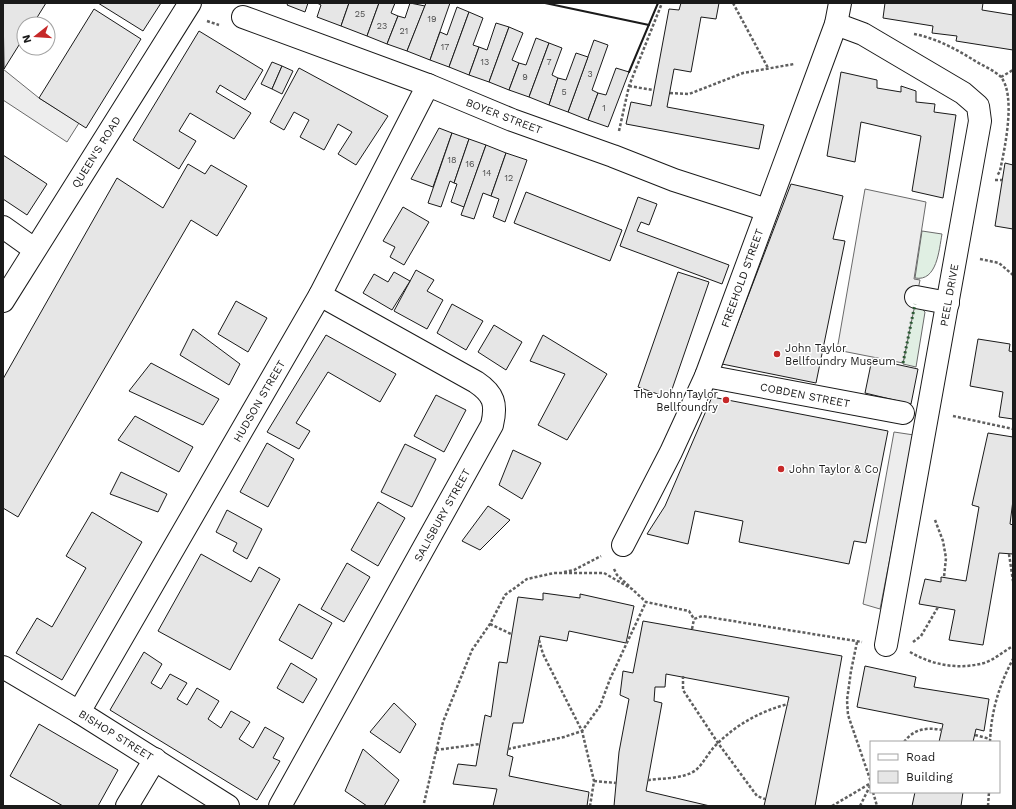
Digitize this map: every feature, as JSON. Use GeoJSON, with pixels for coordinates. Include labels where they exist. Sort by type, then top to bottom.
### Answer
{"type":"FeatureCollection","features":[{"type":"Feature","properties":{"kind":"street","name":"QUEEN'S ROAD"},"geometry":{"type":"LineString","coordinates":[[3,301],[34,249],[190,3]]}},
{"type":"Feature","properties":{"kind":"street","name":"FREEHOLD STREET"},"geometry":{"type":"LineString","coordinates":[[623,545],[671,452],[706,376],[821,66],[838,13]]}},
{"type":"Feature","properties":{"kind":"street","name":"PEEL DRIVE"},"geometry":{"type":"LineString","coordinates":[[838,13],[862,34],[963,93],[978,106],[980,121],[929,410],[895,647]]}},
{"type":"Feature","properties":{"kind":"street","name":"BOYER STREET"},"geometry":{"type":"LineString","coordinates":[[243,17],[428,85],[512,120],[613,156],[674,180],[767,210]]}},
{"type":"Feature","properties":{"kind":"street","name":"HUDSON STREET"},"geometry":{"type":"LineString","coordinates":[[79,712],[320,295],[428,85]]}},
{"type":"Feature","properties":{"kind":"street"},"geometry":{"type":"LineString","coordinates":[[3,227],[34,249]]}},
{"type":"Feature","properties":{"kind":"street","name":"SALISBURY STREET"},"geometry":{"type":"LineString","coordinates":[[280,806],[492,425],[495,411],[492,399],[486,389],[476,382],[320,295]]}},
{"type":"Feature","properties":{"kind":"street"},"geometry":{"type":"LineString","coordinates":[[916,297],[948,303]]}},
{"type":"Feature","properties":{"kind":"street","name":"COBDEN STREET"},"geometry":{"type":"LineString","coordinates":[[706,376],[904,413]]}},
{"type":"Feature","properties":{"kind":"street","name":"BISHOP STREET"},"geometry":{"type":"LineString","coordinates":[[3,668],[79,712],[228,806]]}},
{"type":"Feature","properties":{"kind":"street"},"geometry":{"type":"LineString","coordinates":[[127,806],[155,759]]}},
{"type":"Feature","properties":{"kind":"path"},"geometry":{"type":"LineString","coordinates":[[613,156],[629,86],[662,3]]}},
{"type":"Feature","properties":{"kind":"path"},"geometry":{"type":"LineString","coordinates":[[733,3],[768,68]]}},
{"type":"Feature","properties":{"kind":"path"},"geometry":{"type":"LineString","coordinates":[[670,94],[689,94],[743,73],[768,68],[798,63],[821,66]]}},
{"type":"Feature","properties":{"kind":"path"},"geometry":{"type":"LineString","coordinates":[[1002,77],[1013,70]]}},
{"type":"Feature","properties":{"kind":"path"},"geometry":{"type":"LineString","coordinates":[[629,86],[653,90]]}},
{"type":"Feature","properties":{"kind":"path"},"geometry":{"type":"LineString","coordinates":[[994,179],[1002,180]]}},
{"type":"Feature","properties":{"kind":"path"},"geometry":{"type":"LineString","coordinates":[[929,410],[1013,429]]}},
{"type":"Feature","properties":{"kind":"path"},"geometry":{"type":"LineString","coordinates":[[951,421],[954,416]]}},
{"type":"Feature","properties":{"kind":"path"},"geometry":{"type":"LineString","coordinates":[[935,517],[943,541],[946,558],[944,577]]}},
{"type":"Feature","properties":{"kind":"path"},"geometry":{"type":"LineString","coordinates":[[424,803],[443,722],[472,650],[490,624],[505,595],[527,578],[574,570],[623,545]]}},
{"type":"Feature","properties":{"kind":"path"},"geometry":{"type":"LineString","coordinates":[[1009,554],[1013,581]]}},
{"type":"Feature","properties":{"kind":"path"},"geometry":{"type":"LineString","coordinates":[[554,573],[604,573],[632,589],[646,602],[689,611],[694,619],[692,629]]}},
{"type":"Feature","properties":{"kind":"path"},"geometry":{"type":"LineString","coordinates":[[508,749],[564,737],[582,731],[600,706],[610,678],[646,602]]}},
{"type":"Feature","properties":{"kind":"path"},"geometry":{"type":"LineString","coordinates":[[895,647],[921,636],[938,607]]}},
{"type":"Feature","properties":{"kind":"path"},"geometry":{"type":"LineString","coordinates":[[694,619],[702,616],[856,642],[895,647],[925,660],[956,667],[985,663],[1013,646]]}},
{"type":"Feature","properties":{"kind":"path"},"geometry":{"type":"LineString","coordinates":[[490,624],[512,634]]}},
{"type":"Feature","properties":{"kind":"path"},"geometry":{"type":"LineString","coordinates":[[538,640],[543,654],[582,731],[594,781],[590,806]]}},
{"type":"Feature","properties":{"kind":"path"},"geometry":{"type":"LineString","coordinates":[[856,642],[847,700],[848,715],[870,780]]}},
{"type":"Feature","properties":{"kind":"path"},"geometry":{"type":"LineString","coordinates":[[975,735],[990,740],[1000,684],[1013,660]]}},
{"type":"Feature","properties":{"kind":"path"},"geometry":{"type":"LineString","coordinates":[[683,676],[683,690],[718,743],[757,796],[765,800]]}},
{"type":"Feature","properties":{"kind":"path"},"geometry":{"type":"LineString","coordinates":[[648,780],[679,777],[695,770],[718,743],[753,716],[766,710],[788,704]]}},
{"type":"Feature","properties":{"kind":"path"},"geometry":{"type":"LineString","coordinates":[[905,741],[916,731],[925,728],[942,730]]}},
{"type":"Feature","properties":{"kind":"path"},"geometry":{"type":"LineString","coordinates":[[436,750],[480,744]]}},
{"type":"Feature","properties":{"kind":"path"},"geometry":{"type":"LineString","coordinates":[[594,781],[616,783]]}},
{"type":"Feature","properties":{"kind":"path"},"geometry":{"type":"LineString","coordinates":[[832,806],[870,784]]}},
{"type":"Feature","properties":{"kind":"path"},"geometry":{"type":"LineString","coordinates":[[860,806],[870,785]]}},
{"type":"Feature","properties":{"kind":"path"},"geometry":{"type":"LineString","coordinates":[[873,793],[876,806]]}},
{"type":"Feature","properties":{"kind":"path"},"geometry":{"type":"LineString","coordinates":[[988,806],[989,793]]}},
{"type":"Feature","properties":{"kind":"green space"},"geometry":{"type":"Polygon","coordinates":[[[922,231],[942,234],[936,264],[928,275],[922,278],[915,278],[922,231]]]}},
{"type":"Feature","properties":{"kind":"green space"},"geometry":{"type":"Polygon","coordinates":[[[915,301],[925,312],[916,367],[903,364],[915,301]]]}},
{"type":"Feature","properties":{"kind":"shaded area"},"geometry":{"type":"Polygon","coordinates":[[[3,69],[39,98],[79,123],[67,142],[3,100],[3,69]]]}},
{"type":"Feature","properties":{"kind":"shaded area"},"geometry":{"type":"Polygon","coordinates":[[[865,189],[926,202],[914,279],[920,280],[903,363],[837,350],[865,189]]]}},
{"type":"Feature","properties":{"kind":"shaded area"},"geometry":{"type":"Polygon","coordinates":[[[894,432],[914,435],[880,609],[863,604],[894,432]]]}},
{"type":"Feature","properties":{"kind":"building"},"geometry":{"type":"Polygon","coordinates":[[[3,3],[46,3],[38,16],[16,16],[16,50],[4,69],[3,3]]]}},
{"type":"Feature","properties":{"kind":"building"},"geometry":{"type":"Polygon","coordinates":[[[98,3],[161,3],[143,31],[98,3]]]}},
{"type":"Feature","properties":{"kind":"building"},"geometry":{"type":"Polygon","coordinates":[[[288,3],[308,3],[305,12],[287,5],[288,3]]]}},
{"type":"Feature","properties":{"kind":"building"},"geometry":{"type":"Polygon","coordinates":[[[317,3],[349,3],[341,26],[317,17],[321,5],[317,3]]]}},
{"type":"Feature","properties":{"kind":"building"},"geometry":{"type":"Polygon","coordinates":[[[349,3],[379,3],[367,36],[341,26],[349,3]]]}},
{"type":"Feature","properties":{"kind":"building"},"geometry":{"type":"Polygon","coordinates":[[[379,3],[395,3],[391,13],[398,16],[387,44],[367,36],[379,3]]]}},
{"type":"Feature","properties":{"kind":"building"},"geometry":{"type":"Polygon","coordinates":[[[410,3],[425,6],[407,51],[387,44],[398,16],[405,18],[410,3]]]}},
{"type":"Feature","properties":{"kind":"building"},"geometry":{"type":"Polygon","coordinates":[[[426,3],[450,3],[430,60],[407,51],[426,3]]]}},
{"type":"Feature","properties":{"kind":"building"},"geometry":{"type":"Polygon","coordinates":[[[681,3],[719,3],[716,19],[701,17],[691,72],[674,69],[667,107],[764,125],[759,149],[626,124],[631,102],[651,106],[669,9],[679,10],[681,3]]]}},
{"type":"Feature","properties":{"kind":"building"},"geometry":{"type":"Polygon","coordinates":[[[885,3],[983,3],[982,10],[1013,15],[1013,50],[956,41],[957,36],[932,33],[933,26],[883,18],[885,3]]]}},
{"type":"Feature","properties":{"kind":"building"},"geometry":{"type":"Polygon","coordinates":[[[457,7],[469,12],[449,67],[430,60],[440,32],[447,35],[457,7]]]}},
{"type":"Feature","properties":{"kind":"building"},"geometry":{"type":"Polygon","coordinates":[[[94,9],[141,39],[86,128],[39,98],[94,9]]]}},
{"type":"Feature","properties":{"kind":"building"},"geometry":{"type":"Polygon","coordinates":[[[469,12],[483,18],[473,45],[479,47],[469,75],[449,67],[469,12]]]}},
{"type":"Feature","properties":{"kind":"building"},"geometry":{"type":"Polygon","coordinates":[[[496,23],[509,27],[489,82],[469,75],[479,47],[487,50],[496,23]]]}},
{"type":"Feature","properties":{"kind":"building"},"geometry":{"type":"Polygon","coordinates":[[[509,27],[523,33],[512,60],[519,63],[509,90],[489,82],[509,27]]]}},
{"type":"Feature","properties":{"kind":"building"},"geometry":{"type":"Polygon","coordinates":[[[199,31],[263,70],[245,100],[220,85],[216,92],[251,113],[234,139],[190,113],[179,131],[196,141],[179,169],[133,140],[199,31]]]}},
{"type":"Feature","properties":{"kind":"building"},"geometry":{"type":"Polygon","coordinates":[[[536,38],[549,43],[529,97],[509,90],[519,63],[526,65],[536,38]]]}},
{"type":"Feature","properties":{"kind":"building"},"geometry":{"type":"Polygon","coordinates":[[[594,40],[608,45],[592,90],[598,93],[588,120],[568,112],[594,40]]]}},
{"type":"Feature","properties":{"kind":"building"},"geometry":{"type":"Polygon","coordinates":[[[549,43],[562,48],[552,75],[558,78],[549,105],[529,97],[549,43]]]}},
{"type":"Feature","properties":{"kind":"building"},"geometry":{"type":"Polygon","coordinates":[[[576,53],[588,57],[568,112],[549,105],[558,78],[566,80],[576,53]]]}},
{"type":"Feature","properties":{"kind":"building"},"geometry":{"type":"Polygon","coordinates":[[[272,62],[282,66],[272,89],[261,84],[272,62]]]}},
{"type":"Feature","properties":{"kind":"building"},"geometry":{"type":"Polygon","coordinates":[[[282,66],[293,71],[282,94],[272,89],[282,66]]]}},
{"type":"Feature","properties":{"kind":"building"},"geometry":{"type":"Polygon","coordinates":[[[299,68],[388,116],[356,165],[338,154],[352,132],[338,124],[324,150],[300,137],[309,120],[294,112],[284,130],[270,122],[299,68]]]}},
{"type":"Feature","properties":{"kind":"building"},"geometry":{"type":"Polygon","coordinates":[[[616,68],[629,72],[608,127],[588,120],[598,93],[606,95],[616,68]]]}},
{"type":"Feature","properties":{"kind":"building"},"geometry":{"type":"Polygon","coordinates":[[[841,72],[877,80],[877,88],[901,92],[901,86],[916,91],[916,102],[935,104],[934,112],[956,115],[943,198],[912,191],[921,136],[861,122],[855,162],[827,156],[841,72]]]}},
{"type":"Feature","properties":{"kind":"building"},"geometry":{"type":"Polygon","coordinates":[[[439,128],[452,133],[433,187],[411,179],[439,128]]]}},
{"type":"Feature","properties":{"kind":"building"},"geometry":{"type":"Polygon","coordinates":[[[452,133],[469,139],[454,183],[450,181],[441,207],[428,203],[452,133]]]}},
{"type":"Feature","properties":{"kind":"building"},"geometry":{"type":"Polygon","coordinates":[[[469,139],[486,145],[464,207],[451,202],[457,184],[454,183],[469,139]]]}},
{"type":"Feature","properties":{"kind":"building"},"geometry":{"type":"Polygon","coordinates":[[[486,145],[506,153],[491,196],[483,193],[474,219],[461,215],[486,145]]]}},
{"type":"Feature","properties":{"kind":"building"},"geometry":{"type":"Polygon","coordinates":[[[506,153],[527,160],[505,222],[493,217],[499,199],[491,196],[506,153]]]}},
{"type":"Feature","properties":{"kind":"building"},"geometry":{"type":"Polygon","coordinates":[[[3,155],[47,184],[27,215],[3,199],[3,155]]]}},
{"type":"Feature","properties":{"kind":"building"},"geometry":{"type":"Polygon","coordinates":[[[1005,163],[1013,165],[1013,229],[995,226],[1005,163]]]}},
{"type":"Feature","properties":{"kind":"building"},"geometry":{"type":"Polygon","coordinates":[[[188,164],[205,174],[211,165],[247,186],[217,236],[191,220],[18,517],[3,508],[3,379],[117,178],[163,208],[188,164]]]}},
{"type":"Feature","properties":{"kind":"building"},"geometry":{"type":"Polygon","coordinates":[[[791,184],[843,196],[833,239],[845,241],[816,383],[722,364],[791,184]]]}},
{"type":"Feature","properties":{"kind":"building"},"geometry":{"type":"Polygon","coordinates":[[[526,192],[622,230],[610,261],[514,223],[526,192]]]}},
{"type":"Feature","properties":{"kind":"building"},"geometry":{"type":"Polygon","coordinates":[[[638,197],[657,204],[649,225],[641,222],[637,231],[729,265],[722,284],[620,246],[638,197]]]}},
{"type":"Feature","properties":{"kind":"building"},"geometry":{"type":"Polygon","coordinates":[[[403,207],[429,222],[404,265],[390,257],[395,247],[383,241],[403,207]]]}},
{"type":"Feature","properties":{"kind":"building"},"geometry":{"type":"Polygon","coordinates":[[[416,270],[434,280],[427,291],[443,300],[427,329],[394,311],[416,270]]]}},
{"type":"Feature","properties":{"kind":"building"},"geometry":{"type":"Polygon","coordinates":[[[394,272],[410,281],[392,310],[363,293],[374,274],[388,282],[394,272]]]}},
{"type":"Feature","properties":{"kind":"building"},"geometry":{"type":"Polygon","coordinates":[[[678,272],[709,282],[669,398],[638,387],[678,272]]]}},
{"type":"Feature","properties":{"kind":"building"},"geometry":{"type":"Polygon","coordinates":[[[236,301],[267,318],[248,352],[218,334],[236,301]]]}},
{"type":"Feature","properties":{"kind":"building"},"geometry":{"type":"Polygon","coordinates":[[[452,304],[483,321],[466,350],[437,333],[452,304]]]}},
{"type":"Feature","properties":{"kind":"building"},"geometry":{"type":"Polygon","coordinates":[[[494,325],[522,342],[506,370],[478,352],[494,325]]]}},
{"type":"Feature","properties":{"kind":"building"},"geometry":{"type":"Polygon","coordinates":[[[193,329],[240,364],[229,385],[180,355],[193,329]]]}},
{"type":"Feature","properties":{"kind":"building"},"geometry":{"type":"Polygon","coordinates":[[[326,335],[396,374],[380,402],[328,372],[296,423],[310,431],[299,449],[267,432],[326,335]]]}},
{"type":"Feature","properties":{"kind":"building"},"geometry":{"type":"Polygon","coordinates":[[[543,335],[607,374],[567,440],[538,425],[565,374],[530,361],[543,335]]]}},
{"type":"Feature","properties":{"kind":"building"},"geometry":{"type":"Polygon","coordinates":[[[978,339],[1010,344],[1009,351],[1013,352],[1013,419],[999,417],[1003,392],[970,386],[978,339]]]}},
{"type":"Feature","properties":{"kind":"building"},"geometry":{"type":"Polygon","coordinates":[[[872,359],[918,369],[911,404],[865,393],[872,359]]]}},
{"type":"Feature","properties":{"kind":"building"},"geometry":{"type":"Polygon","coordinates":[[[151,363],[219,399],[203,425],[129,391],[151,363]]]}},
{"type":"Feature","properties":{"kind":"building"},"geometry":{"type":"Polygon","coordinates":[[[436,395],[466,410],[444,452],[414,436],[436,395]]]}},
{"type":"Feature","properties":{"kind":"building","name":"John Taylor & Co"},"geometry":{"type":"Polygon","coordinates":[[[712,397],[888,431],[866,543],[854,541],[849,564],[739,542],[743,521],[695,511],[688,544],[647,534],[665,506],[712,397]]]}},
{"type":"Feature","properties":{"kind":"building"},"geometry":{"type":"Polygon","coordinates":[[[135,416],[193,447],[179,472],[118,440],[135,416]]]}},
{"type":"Feature","properties":{"kind":"building"},"geometry":{"type":"Polygon","coordinates":[[[988,433],[1013,437],[1013,500],[1010,524],[1013,525],[1013,554],[999,553],[983,645],[949,640],[955,610],[919,604],[925,579],[941,582],[941,577],[966,581],[979,507],[972,505],[988,433]]]}},
{"type":"Feature","properties":{"kind":"building"},"geometry":{"type":"Polygon","coordinates":[[[267,443],[294,459],[268,507],[240,492],[267,443]]]}},
{"type":"Feature","properties":{"kind":"building"},"geometry":{"type":"Polygon","coordinates":[[[405,444],[436,459],[412,507],[381,492],[405,444]]]}},
{"type":"Feature","properties":{"kind":"building"},"geometry":{"type":"Polygon","coordinates":[[[513,450],[541,463],[522,499],[499,485],[513,450]]]}},
{"type":"Feature","properties":{"kind":"building"},"geometry":{"type":"Polygon","coordinates":[[[121,472],[167,494],[158,512],[110,494],[121,472]]]}},
{"type":"Feature","properties":{"kind":"building"},"geometry":{"type":"Polygon","coordinates":[[[378,502],[405,518],[378,566],[351,550],[378,502]]]}},
{"type":"Feature","properties":{"kind":"building"},"geometry":{"type":"Polygon","coordinates":[[[488,506],[510,520],[480,550],[462,541],[488,506]]]}},
{"type":"Feature","properties":{"kind":"building"},"geometry":{"type":"Polygon","coordinates":[[[227,510],[262,529],[247,559],[233,551],[237,543],[216,532],[227,510]]]}},
{"type":"Feature","properties":{"kind":"building"},"geometry":{"type":"Polygon","coordinates":[[[92,512],[142,542],[62,680],[16,653],[37,618],[52,627],[86,568],[66,556],[92,512]]]}},
{"type":"Feature","properties":{"kind":"building"},"geometry":{"type":"Polygon","coordinates":[[[201,554],[251,582],[259,567],[280,579],[230,670],[158,631],[201,554]]]}},
{"type":"Feature","properties":{"kind":"building"},"geometry":{"type":"Polygon","coordinates":[[[347,563],[370,577],[344,622],[321,609],[347,563]]]}},
{"type":"Feature","properties":{"kind":"building"},"geometry":{"type":"Polygon","coordinates":[[[543,593],[580,598],[580,594],[634,606],[626,643],[569,631],[567,641],[540,636],[523,723],[513,723],[507,755],[513,757],[509,776],[589,792],[587,806],[493,806],[497,789],[453,784],[458,764],[476,766],[485,715],[491,717],[499,662],[507,663],[518,597],[543,600],[543,593]]]}},
{"type":"Feature","properties":{"kind":"building"},"geometry":{"type":"Polygon","coordinates":[[[299,604],[332,623],[312,659],[279,640],[299,604]]]}},
{"type":"Feature","properties":{"kind":"building"},"geometry":{"type":"Polygon","coordinates":[[[643,621],[842,656],[815,806],[764,806],[789,697],[666,674],[665,687],[655,687],[654,701],[662,703],[646,791],[710,806],[614,806],[619,752],[629,699],[620,695],[623,671],[633,673],[643,621]]]}},
{"type":"Feature","properties":{"kind":"building"},"geometry":{"type":"Polygon","coordinates":[[[144,652],[162,664],[151,683],[161,689],[170,674],[187,683],[177,699],[187,705],[197,688],[219,701],[208,719],[221,728],[231,711],[250,722],[239,739],[253,748],[265,727],[284,738],[273,758],[280,761],[257,800],[110,710],[144,652]]]}},
{"type":"Feature","properties":{"kind":"building"},"geometry":{"type":"Polygon","coordinates":[[[291,663],[317,679],[303,703],[277,688],[291,663]]]}},
{"type":"Feature","properties":{"kind":"building"},"geometry":{"type":"Polygon","coordinates":[[[865,666],[916,677],[914,687],[989,699],[984,731],[976,729],[973,741],[939,741],[943,724],[857,707],[865,666]]]}},
{"type":"Feature","properties":{"kind":"building"},"geometry":{"type":"Polygon","coordinates":[[[394,703],[416,724],[400,753],[370,732],[394,703]]]}},
{"type":"Feature","properties":{"kind":"building"},"geometry":{"type":"Polygon","coordinates":[[[39,724],[118,770],[98,806],[63,806],[10,776],[39,724]]]}},
{"type":"Feature","properties":{"kind":"building"},"geometry":{"type":"Polygon","coordinates":[[[363,749],[399,780],[384,806],[367,806],[345,791],[363,749]]]}},
{"type":"Feature","properties":{"kind":"building"},"geometry":{"type":"Polygon","coordinates":[[[915,793],[963,793],[961,806],[912,806],[915,793]]]}},
{"type":"Feature","properties":{"kind":"hedge"},"geometry":{"type":"LineString","coordinates":[[903,363],[915,304]]}},
{"type":"Feature","properties":{"kind":"wall"},"geometry":{"type":"LineString","coordinates":[[545,3],[649,25]]}},
{"type":"Feature","properties":{"kind":"wall"},"geometry":{"type":"LineString","coordinates":[[629,72],[658,3]]}},
{"type":"Feature","properties":{"kind":"place","name":"John Taylor Bellfoundry Museum"},"geometry":{"type":"Point","coordinates":[777,354]}},
{"type":"Feature","properties":{"kind":"place","name":"The John Taylor Bellfoundry"},"geometry":{"type":"Point","coordinates":[726,400]}},
{"type":"Feature","properties":{"kind":"place","name":"John Taylor & Co"},"geometry":{"type":"Point","coordinates":[781,469]}}]}
